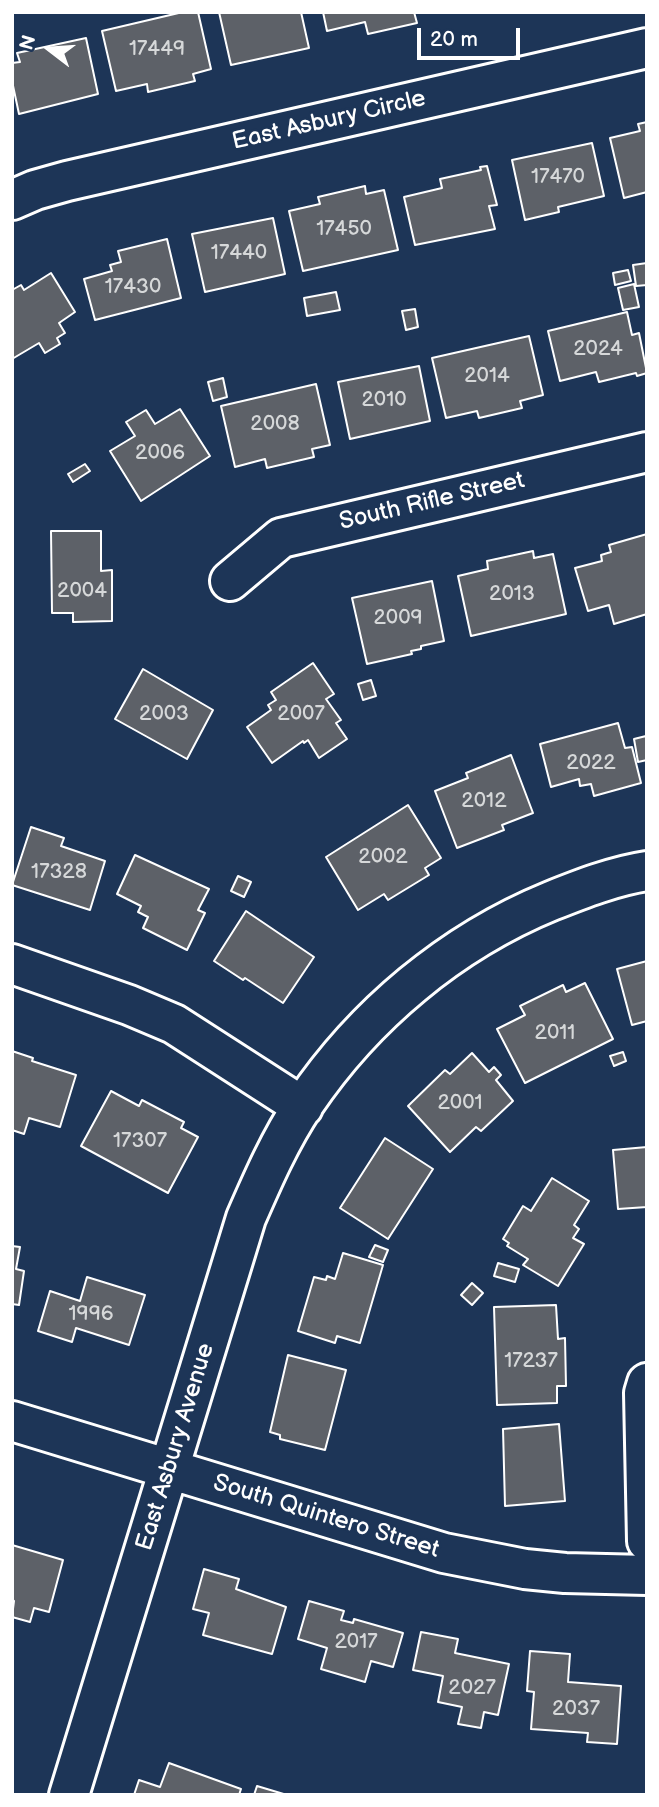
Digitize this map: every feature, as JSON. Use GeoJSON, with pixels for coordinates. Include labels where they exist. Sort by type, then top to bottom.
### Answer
{"type":"FeatureCollection","features":[{"type":"Feature","properties":{"kind":"street","name":"East Asbury Circle"},"geometry":{"type":"LineString","coordinates":[[12,200],[67,181],[647,48]]}},
{"type":"Feature","properties":{"kind":"street","name":"South Rifle Street"},"geometry":{"type":"LineString","coordinates":[[230,581],[281,538],[647,452]]}},
{"type":"Feature","properties":{"kind":"street","name":"East Asbury Avenue"},"geometry":{"type":"LineString","coordinates":[[69,1795],[246,1218],[269,1165],[303,1107],[330,1068],[368,1025],[432,968],[480,936],[531,909],[584,888],[647,871]]}},
{"type":"Feature","properties":{"kind":"street"},"geometry":{"type":"LineString","coordinates":[[12,964],[129,1004],[174,1024],[303,1107]]}},
{"type":"Feature","properties":{"kind":"street"},"geometry":{"type":"LineString","coordinates":[[647,1383],[644,1393],[647,1541]]}},
{"type":"Feature","properties":{"kind":"street","name":"South Quintero Street"},"geometry":{"type":"LineString","coordinates":[[12,1422],[444,1553],[525,1569],[647,1576]]}},
{"type":"Feature","properties":{"kind":"building"},"geometry":{"type":"Polygon","coordinates":[[[183,12],[198,12],[211,69],[193,74],[195,81],[148,92],[147,84],[116,91],[102,31],[183,12]]]}},
{"type":"Feature","properties":{"kind":"building"},"geometry":{"type":"Polygon","coordinates":[[[219,12],[301,12],[309,48],[231,65],[219,12]]]}},
{"type":"Feature","properties":{"kind":"building"},"geometry":{"type":"Polygon","coordinates":[[[323,12],[414,12],[417,23],[368,34],[365,22],[327,31],[323,12]]]}},
{"type":"Feature","properties":{"kind":"building"},"geometry":{"type":"Polygon","coordinates":[[[86,38],[98,94],[19,114],[12,81],[12,63],[20,62],[17,53],[86,38]]]}},
{"type":"Feature","properties":{"kind":"building"},"geometry":{"type":"Polygon","coordinates":[[[647,122],[647,192],[624,198],[610,138],[640,131],[638,124],[647,122]]]}},
{"type":"Feature","properties":{"kind":"building"},"geometry":{"type":"Polygon","coordinates":[[[592,143],[604,196],[558,207],[559,212],[525,220],[512,160],[592,143]]]}},
{"type":"Feature","properties":{"kind":"building"},"geometry":{"type":"Polygon","coordinates":[[[487,166],[497,205],[489,206],[495,229],[415,245],[404,197],[442,188],[440,179],[481,170],[480,167],[487,166]]]}},
{"type":"Feature","properties":{"kind":"building"},"geometry":{"type":"Polygon","coordinates":[[[365,186],[366,194],[384,190],[398,250],[303,271],[289,211],[320,204],[318,197],[365,186]]]}},
{"type":"Feature","properties":{"kind":"building"},"geometry":{"type":"Polygon","coordinates":[[[273,218],[285,274],[205,292],[192,234],[273,218]]]}},
{"type":"Feature","properties":{"kind":"building"},"geometry":{"type":"Polygon","coordinates":[[[167,239],[181,298],[95,320],[84,279],[112,271],[110,265],[121,262],[118,251],[167,239]]]}},
{"type":"Feature","properties":{"kind":"building"},"geometry":{"type":"Polygon","coordinates":[[[647,263],[647,285],[636,286],[633,265],[647,263]]]}},
{"type":"Feature","properties":{"kind":"building"},"geometry":{"type":"Polygon","coordinates":[[[628,270],[631,281],[615,285],[613,273],[628,270]]]}},
{"type":"Feature","properties":{"kind":"building"},"geometry":{"type":"Polygon","coordinates":[[[51,273],[75,312],[59,323],[65,333],[57,338],[60,344],[45,353],[39,343],[12,359],[12,290],[21,285],[24,290],[51,273]]]}},
{"type":"Feature","properties":{"kind":"building"},"geometry":{"type":"Polygon","coordinates":[[[634,284],[639,307],[623,310],[618,288],[634,284]]]}},
{"type":"Feature","properties":{"kind":"building"},"geometry":{"type":"Polygon","coordinates":[[[336,292],[340,310],[307,316],[304,298],[336,292]]]}},
{"type":"Feature","properties":{"kind":"building"},"geometry":{"type":"Polygon","coordinates":[[[415,309],[418,327],[406,330],[402,311],[415,309]]]}},
{"type":"Feature","properties":{"kind":"building"},"geometry":{"type":"Polygon","coordinates":[[[627,312],[632,335],[639,333],[647,373],[599,382],[596,372],[560,381],[548,331],[627,312]]]}},
{"type":"Feature","properties":{"kind":"building"},"geometry":{"type":"Polygon","coordinates":[[[529,336],[543,395],[520,401],[522,408],[479,418],[477,411],[446,418],[432,358],[529,336]]]}},
{"type":"Feature","properties":{"kind":"building"},"geometry":{"type":"Polygon","coordinates":[[[419,366],[430,421],[350,439],[338,382],[419,366]]]}},
{"type":"Feature","properties":{"kind":"building"},"geometry":{"type":"Polygon","coordinates":[[[223,378],[227,397],[213,401],[208,382],[223,378]]]}},
{"type":"Feature","properties":{"kind":"building"},"geometry":{"type":"Polygon","coordinates":[[[316,384],[330,445],[312,449],[314,457],[267,468],[265,459],[235,467],[221,406],[316,384]]]}},
{"type":"Feature","properties":{"kind":"building"},"geometry":{"type":"Polygon","coordinates":[[[180,409],[210,456],[141,501],[110,451],[135,436],[126,422],[146,410],[155,424],[180,409]]]}},
{"type":"Feature","properties":{"kind":"building"},"geometry":{"type":"Polygon","coordinates":[[[85,464],[90,471],[73,482],[68,474],[85,464]]]}},
{"type":"Feature","properties":{"kind":"building"},"geometry":{"type":"Polygon","coordinates":[[[51,531],[101,531],[101,571],[112,570],[112,621],[73,622],[73,613],[52,613],[51,531]]]}},
{"type":"Feature","properties":{"kind":"building"},"geometry":{"type":"Polygon","coordinates":[[[647,534],[647,614],[614,624],[609,605],[588,611],[575,568],[602,561],[601,555],[611,552],[609,545],[647,534]]]}},
{"type":"Feature","properties":{"kind":"building"},"geometry":{"type":"Polygon","coordinates":[[[533,551],[534,558],[553,554],[566,614],[471,636],[458,576],[488,569],[487,561],[533,551]]]}},
{"type":"Feature","properties":{"kind":"building"},"geometry":{"type":"Polygon","coordinates":[[[432,581],[444,641],[421,646],[421,649],[411,651],[412,654],[367,664],[352,598],[432,581]]]}},
{"type":"Feature","properties":{"kind":"building"},"geometry":{"type":"Polygon","coordinates":[[[313,663],[334,694],[326,699],[341,720],[336,723],[347,739],[319,758],[308,740],[304,743],[303,741],[272,763],[247,727],[271,710],[268,705],[276,700],[271,692],[313,663]]]}},
{"type":"Feature","properties":{"kind":"building"},"geometry":{"type":"Polygon","coordinates":[[[143,669],[213,710],[187,759],[115,719],[143,669]]]}},
{"type":"Feature","properties":{"kind":"building"},"geometry":{"type":"Polygon","coordinates":[[[371,680],[376,696],[363,700],[358,684],[371,680]]]}},
{"type":"Feature","properties":{"kind":"building"},"geometry":{"type":"Polygon","coordinates":[[[618,723],[625,748],[632,747],[641,783],[594,796],[591,784],[580,786],[579,779],[551,787],[540,744],[618,723]]]}},
{"type":"Feature","properties":{"kind":"building"},"geometry":{"type":"Polygon","coordinates":[[[646,736],[647,760],[638,762],[634,739],[646,736]]]}},
{"type":"Feature","properties":{"kind":"building"},"geometry":{"type":"Polygon","coordinates":[[[511,755],[533,813],[502,825],[504,830],[457,848],[435,791],[468,778],[466,773],[511,755]]]}},
{"type":"Feature","properties":{"kind":"building"},"geometry":{"type":"Polygon","coordinates":[[[408,805],[441,858],[425,868],[429,875],[388,900],[384,894],[358,910],[326,857],[408,805]]]}},
{"type":"Feature","properties":{"kind":"building"},"geometry":{"type":"Polygon","coordinates":[[[31,827],[64,838],[61,846],[105,861],[90,910],[12,885],[31,827]]]}},
{"type":"Feature","properties":{"kind":"building"},"geometry":{"type":"Polygon","coordinates":[[[135,855],[209,889],[198,910],[205,913],[187,950],[143,928],[148,917],[138,912],[141,906],[117,894],[135,855]]]}},
{"type":"Feature","properties":{"kind":"building"},"geometry":{"type":"Polygon","coordinates":[[[238,876],[251,882],[244,897],[231,891],[238,876]]]}},
{"type":"Feature","properties":{"kind":"building"},"geometry":{"type":"Polygon","coordinates":[[[246,911],[314,957],[283,1003],[214,961],[246,911]]]}},
{"type":"Feature","properties":{"kind":"building"},"geometry":{"type":"Polygon","coordinates":[[[647,961],[647,1021],[632,1025],[617,969],[647,961]]]}},
{"type":"Feature","properties":{"kind":"building"},"geometry":{"type":"Polygon","coordinates":[[[585,983],[613,1039],[525,1083],[497,1029],[525,1015],[520,1006],[563,985],[566,992],[585,983]]]}},
{"type":"Feature","properties":{"kind":"building"},"geometry":{"type":"Polygon","coordinates":[[[12,1051],[33,1058],[32,1061],[76,1075],[60,1127],[29,1118],[24,1134],[12,1130],[12,1051]]]}},
{"type":"Feature","properties":{"kind":"building"},"geometry":{"type":"Polygon","coordinates":[[[623,1052],[626,1061],[614,1066],[610,1056],[623,1052]]]}},
{"type":"Feature","properties":{"kind":"building"},"geometry":{"type":"Polygon","coordinates":[[[472,1053],[489,1072],[494,1067],[501,1075],[496,1080],[513,1101],[481,1131],[476,1127],[450,1152],[408,1106],[445,1070],[450,1074],[472,1053]]]}},
{"type":"Feature","properties":{"kind":"building"},"geometry":{"type":"Polygon","coordinates":[[[111,1091],[139,1106],[142,1100],[184,1122],[181,1128],[198,1137],[168,1193],[81,1146],[111,1091]]]}},
{"type":"Feature","properties":{"kind":"building"},"geometry":{"type":"Polygon","coordinates":[[[385,1138],[433,1169],[388,1239],[340,1208],[385,1138]]]}},
{"type":"Feature","properties":{"kind":"building"},"geometry":{"type":"Polygon","coordinates":[[[647,1147],[647,1207],[618,1209],[613,1150],[647,1147]]]}},
{"type":"Feature","properties":{"kind":"building"},"geometry":{"type":"Polygon","coordinates":[[[552,1178],[589,1201],[574,1225],[579,1229],[573,1238],[584,1244],[558,1286],[523,1265],[528,1259],[507,1246],[509,1243],[503,1239],[523,1206],[531,1211],[552,1178]]]}},
{"type":"Feature","properties":{"kind":"building"},"geometry":{"type":"Polygon","coordinates":[[[375,1245],[388,1250],[383,1262],[369,1257],[375,1245]]]}},
{"type":"Feature","properties":{"kind":"building"},"geometry":{"type":"Polygon","coordinates":[[[12,1246],[20,1247],[16,1269],[24,1271],[19,1305],[12,1304],[12,1246]]]}},
{"type":"Feature","properties":{"kind":"building"},"geometry":{"type":"Polygon","coordinates":[[[343,1253],[383,1265],[360,1343],[337,1336],[335,1343],[298,1331],[314,1277],[326,1280],[327,1276],[335,1279],[343,1253]]]}},
{"type":"Feature","properties":{"kind":"building"},"geometry":{"type":"Polygon","coordinates":[[[498,1263],[519,1269],[515,1282],[494,1276],[498,1263]]]}},
{"type":"Feature","properties":{"kind":"building"},"geometry":{"type":"Polygon","coordinates":[[[87,1277],[145,1295],[129,1345],[76,1328],[72,1342],[38,1331],[50,1291],[80,1301],[87,1277]]]}},
{"type":"Feature","properties":{"kind":"building"},"geometry":{"type":"Polygon","coordinates":[[[472,1283],[483,1293],[472,1305],[461,1295],[472,1283]]]}},
{"type":"Feature","properties":{"kind":"building"},"geometry":{"type":"Polygon","coordinates":[[[556,1305],[558,1339],[565,1338],[566,1386],[557,1386],[557,1403],[497,1405],[494,1307],[556,1305]]]}},
{"type":"Feature","properties":{"kind":"building"},"geometry":{"type":"Polygon","coordinates":[[[288,1355],[346,1370],[325,1450],[280,1439],[280,1435],[270,1432],[288,1355]]]}},
{"type":"Feature","properties":{"kind":"building"},"geometry":{"type":"Polygon","coordinates":[[[559,1424],[565,1501],[505,1506],[503,1429],[559,1424]]]}},
{"type":"Feature","properties":{"kind":"building"},"geometry":{"type":"Polygon","coordinates":[[[12,1545],[63,1560],[49,1612],[34,1608],[30,1622],[12,1617],[12,1545]]]}},
{"type":"Feature","properties":{"kind":"building"},"geometry":{"type":"Polygon","coordinates":[[[204,1569],[239,1579],[236,1589],[286,1607],[272,1654],[203,1635],[209,1613],[193,1609],[204,1569]]]}},
{"type":"Feature","properties":{"kind":"building"},"geometry":{"type":"Polygon","coordinates":[[[309,1601],[344,1611],[341,1620],[353,1623],[354,1619],[403,1633],[393,1667],[371,1661],[365,1682],[321,1669],[327,1648],[298,1639],[309,1601]]]}},
{"type":"Feature","properties":{"kind":"building"},"geometry":{"type":"Polygon","coordinates":[[[421,1632],[458,1639],[455,1653],[509,1664],[498,1715],[484,1712],[481,1728],[458,1724],[462,1707],[438,1702],[443,1676],[413,1670],[421,1632]]]}},
{"type":"Feature","properties":{"kind":"building"},"geometry":{"type":"Polygon","coordinates":[[[530,1651],[570,1654],[568,1682],[621,1686],[617,1744],[587,1742],[588,1733],[531,1729],[534,1692],[527,1691],[530,1651]]]}},
{"type":"Feature","properties":{"kind":"building"},"geometry":{"type":"Polygon","coordinates":[[[169,1763],[241,1789],[239,1795],[134,1795],[139,1780],[160,1787],[169,1763]]]}},
{"type":"Feature","properties":{"kind":"building"},"geometry":{"type":"Polygon","coordinates":[[[257,1786],[287,1795],[254,1795],[257,1786]]]}}]}
